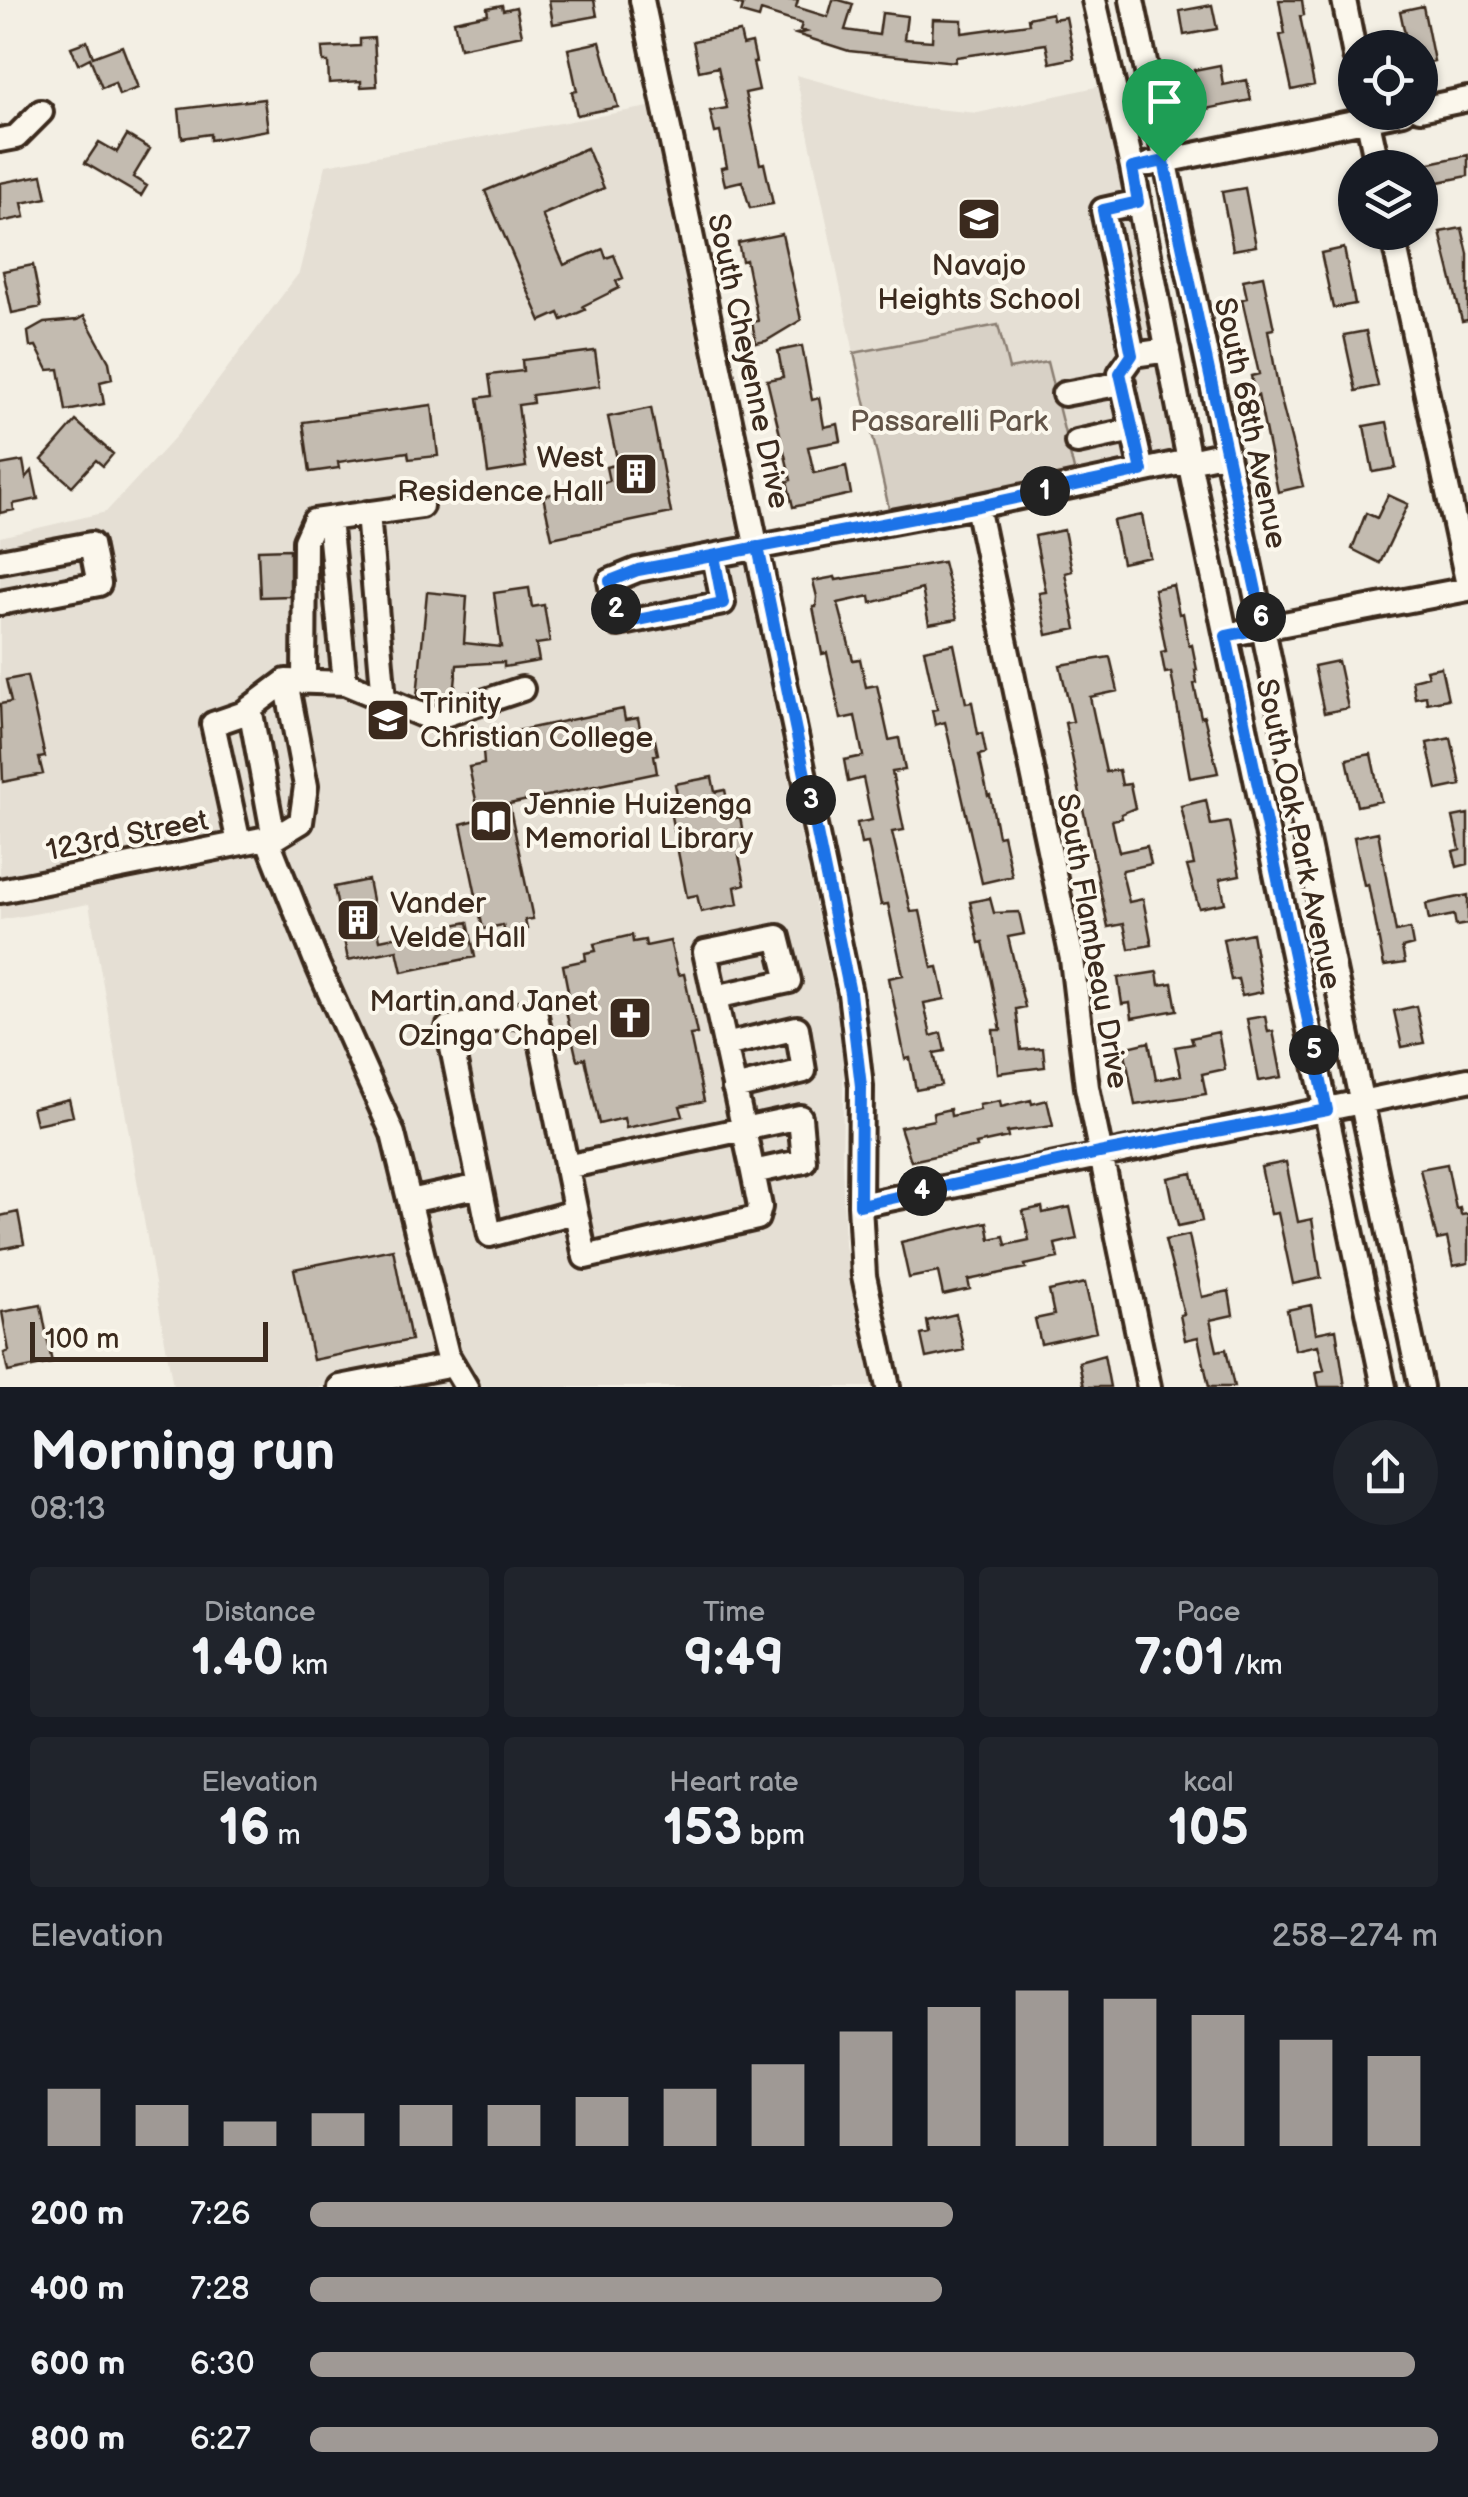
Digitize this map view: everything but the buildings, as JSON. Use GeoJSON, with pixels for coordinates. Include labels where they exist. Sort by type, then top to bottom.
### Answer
{"type":"FeatureCollection","features":[{"type":"Feature","properties":{"kind":"street","name":"South Cheyenne Drive"},"geometry":{"type":"LineString","coordinates":[[642,0],[854,1020],[861,1086],[864,1276],[888,1387]]}},
{"type":"Feature","properties":{"kind":"street","name":"South Oak Park Avenue"},"geometry":{"type":"LineString","coordinates":[[1094,0],[1384,1387]]}},
{"type":"Feature","properties":{"kind":"street","name":"South 68th Avenue"},"geometry":{"type":"LineString","coordinates":[[1132,0],[1421,1387]]}},
{"type":"Feature","properties":{"kind":"street"},"geometry":{"type":"LineString","coordinates":[[1344,0],[1350,30]]}},
{"type":"Feature","properties":{"kind":"street"},"geometry":{"type":"LineString","coordinates":[[1438,105],[1468,99]]}},
{"type":"Feature","properties":{"kind":"street"},"geometry":{"type":"LineString","coordinates":[[0,140],[16,138],[41,112]]}},
{"type":"Feature","properties":{"kind":"street"},"geometry":{"type":"LineString","coordinates":[[1132,168],[1338,122]]}},
{"type":"Feature","properties":{"kind":"street"},"geometry":{"type":"LineString","coordinates":[[1138,202],[1103,210],[1132,355],[1120,373],[1142,471]]}},
{"type":"Feature","properties":{"kind":"street"},"geometry":{"type":"LineString","coordinates":[[1226,636],[1468,586],[1396,250]]}},
{"type":"Feature","properties":{"kind":"street"},"geometry":{"type":"LineString","coordinates":[[1132,355],[1168,350]]}},
{"type":"Feature","properties":{"kind":"street"},"geometry":{"type":"LineString","coordinates":[[1064,394],[1122,382]]}},
{"type":"Feature","properties":{"kind":"street"},"geometry":{"type":"LineString","coordinates":[[1077,442],[1133,430]]}},
{"type":"Feature","properties":{"kind":"street"},"geometry":{"type":"LineString","coordinates":[[714,556],[723,603],[618,624],[610,581],[638,570],[978,506],[1227,452]]}},
{"type":"Feature","properties":{"kind":"street"},"geometry":{"type":"LineString","coordinates":[[270,839],[301,822],[306,786],[295,681],[305,541],[314,520],[421,506]]}},
{"type":"Feature","properties":{"kind":"street","name":"South Flambeau Drive"},"geometry":{"type":"LineString","coordinates":[[978,506],[1076,986],[1099,1153],[1149,1387]]}},
{"type":"Feature","properties":{"kind":"street"},"geometry":{"type":"LineString","coordinates":[[368,514],[384,700]]}},
{"type":"Feature","properties":{"kind":"street"},"geometry":{"type":"LineString","coordinates":[[329,519],[345,682]]}},
{"type":"Feature","properties":{"kind":"street"},"geometry":{"type":"LineString","coordinates":[[0,561],[91,544],[99,584],[0,602]]}},
{"type":"Feature","properties":{"kind":"street"},"geometry":{"type":"LineString","coordinates":[[239,843],[212,724],[250,708],[295,681],[345,682],[432,719],[522,689]]}},
{"type":"Feature","properties":{"kind":"street"},"geometry":{"type":"LineString","coordinates":[[250,708],[270,839],[318,966],[394,1134],[448,1355],[466,1387]]}},
{"type":"Feature","properties":{"kind":"street","name":"123rd Street"},"geometry":{"type":"LineString","coordinates":[[0,890],[270,839]]}},
{"type":"Feature","properties":{"kind":"street"},"geometry":{"type":"LineString","coordinates":[[574,1212],[490,1234],[448,1028],[534,1011],[584,1257],[757,1218],[760,1208],[753,1172],[714,997]]}},
{"type":"Feature","properties":{"kind":"street"},"geometry":{"type":"LineString","coordinates":[[725,1046],[797,1028],[804,1072],[734,1088]]}},
{"type":"Feature","properties":{"kind":"street"},"geometry":{"type":"LineString","coordinates":[[860,1205],[1468,1080]]}},
{"type":"Feature","properties":{"kind":"street"},"geometry":{"type":"LineString","coordinates":[[566,1167],[800,1117],[804,1161],[753,1172]]}},
{"type":"Feature","properties":{"kind":"street"},"geometry":{"type":"LineString","coordinates":[[410,1201],[480,1186]]}},
{"type":"Feature","properties":{"kind":"street"},"geometry":{"type":"LineString","coordinates":[[340,1387],[454,1365]]}},
{"type":"Feature","properties":{"kind":"shaded area","name":"Navajo Heights School"},"geometry":{"type":"Polygon","coordinates":[[[796,75],[913,107],[978,113],[1105,85],[1179,451],[1075,474],[1047,362],[1008,370],[998,325],[854,353],[796,75]]]}},
{"type":"Feature","properties":{"kind":"shaded area","name":"Trinity Christian College"},"geometry":{"type":"Polygon","coordinates":[[[649,107],[844,1043],[845,1245],[877,1387],[173,1387],[89,904],[0,920],[0,537],[106,512],[177,435],[299,273],[326,165],[649,107]]]}},
{"type":"Feature","properties":{"kind":"green space","name":"Passarelli Park"},"geometry":{"type":"Polygon","coordinates":[[[998,325],[1009,369],[1047,362],[1075,474],[890,513],[854,353],[998,325]]]}},
{"type":"Feature","properties":{"kind":"place","name":"Navajo Heights School"},"geometry":{"type":"Point","coordinates":[979,219]}},
{"type":"Feature","properties":{"kind":"place","name":"West Residence Hall"},"geometry":{"type":"Point","coordinates":[636,474]}},
{"type":"Feature","properties":{"kind":"place","name":"Trinity Christian College"},"geometry":{"type":"Point","coordinates":[388,720]}},
{"type":"Feature","properties":{"kind":"place","name":"Jennie Huizenga Memorial Library"},"geometry":{"type":"Point","coordinates":[491,821]}},
{"type":"Feature","properties":{"kind":"place","name":"Vander Velde Hall"},"geometry":{"type":"Point","coordinates":[358,920]}},
{"type":"Feature","properties":{"kind":"place","name":"Martin and Janet Ozinga Chapel"},"geometry":{"type":"Point","coordinates":[630,1018]}},
{"type":"Feature","properties":{"kind":"route"},"geometry":{"type":"LineString","coordinates":[[1164,161],[1264,628],[1226,636],[1327,1110],[1099,1153],[860,1205],[861,1086],[850,993],[758,547],[714,556],[723,603],[618,624],[610,581],[638,570],[1142,471],[1120,373],[1132,355],[1103,210],[1138,202],[1132,168],[1164,161]]}}]}
